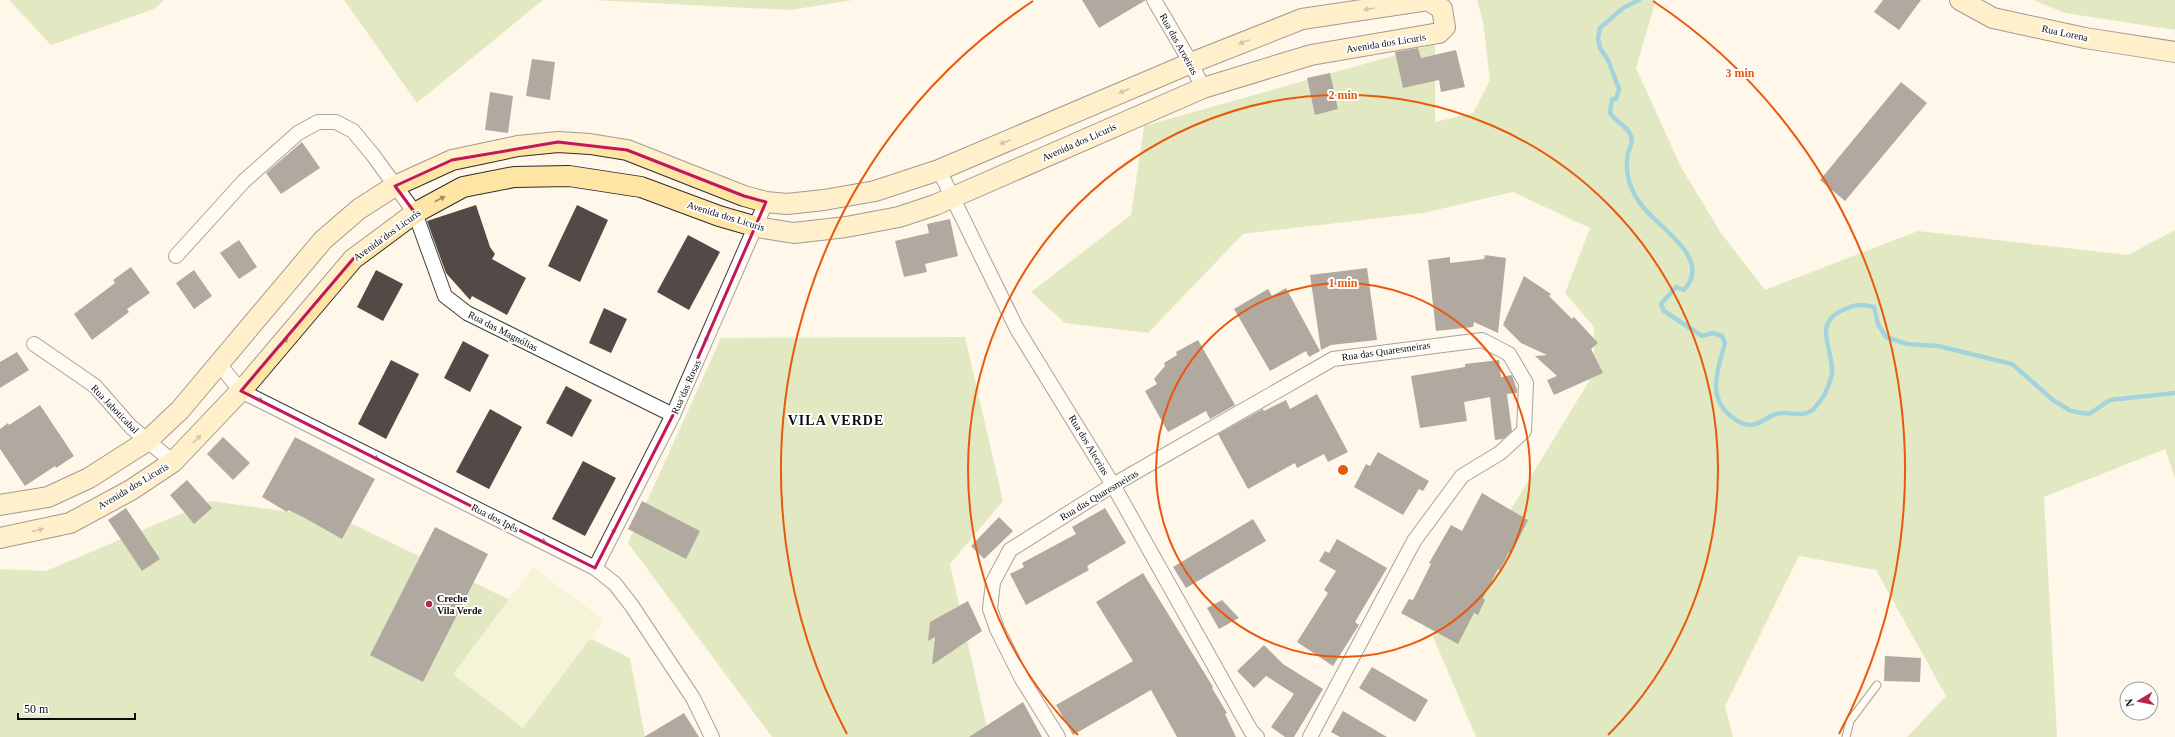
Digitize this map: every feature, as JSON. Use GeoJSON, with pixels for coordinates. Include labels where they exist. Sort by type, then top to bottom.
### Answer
{"type":"FeatureCollection","features":[{"type":"Feature","properties":{"kind":"street","name":"Rua das Aroeiras"},"geometry":{"type":"LineString","coordinates":[[1154,0],[1191,63],[1203,88]]}},
{"type":"Feature","properties":{"kind":"street","name":"Avenida dos Licuris"},"geometry":{"type":"LineString","coordinates":[[0,505],[48,497],[89,478],[147,441],[180,410],[323,240],[359,209],[395,186],[452,160],[518,146],[558,142],[590,144],[628,150],[744,196],[766,202],[787,204],[831,199],[875,191],[939,170],[1191,63],[1302,19],[1428,0],[1442,9],[1445,27],[1439,34],[1311,55],[1203,88],[952,197],[899,217],[846,227],[794,233],[757,227],[719,216],[641,186],[569,176],[514,177],[462,187],[415,213],[352,260],[241,391],[173,462],[131,490],[70,523],[0,538]]}},
{"type":"Feature","properties":{"kind":"street","name":"Rua Lorena"},"geometry":{"type":"LineString","coordinates":[[1960,0],[1993,18],[2085,38],[2175,52]]}},
{"type":"Feature","properties":{"kind":"street","name":"Rua das Magnólias"},"geometry":{"type":"LineString","coordinates":[[176,256],[244,181],[298,133],[318,122],[336,122],[353,131],[415,213],[445,296],[466,313],[673,415]]}},
{"type":"Feature","properties":{"kind":"street","name":"Rua dos Alecrins"},"geometry":{"type":"LineString","coordinates":[[939,170],[1017,328],[1113,485],[1252,731],[1257,737]]}},
{"type":"Feature","properties":{"kind":"street","name":"Rua das Rosas"},"geometry":{"type":"LineString","coordinates":[[595,568],[673,415],[757,227],[766,202]]}},
{"type":"Feature","properties":{"kind":"street","name":"Rua das Quaresmeiras"},"geometry":{"type":"LineString","coordinates":[[1058,737],[1022,679],[997,629],[990,609],[993,582],[1010,550],[1113,485],[1332,359],[1482,340],[1509,354],[1526,384],[1524,431],[1500,453],[1462,476],[1414,541],[1310,737]]}},
{"type":"Feature","properties":{"kind":"street","name":"Rua Jaboticabal"},"geometry":{"type":"LineString","coordinates":[[34,344],[95,386],[131,428],[173,462]]}},
{"type":"Feature","properties":{"kind":"street","name":"Rua dos Ipês"},"geometry":{"type":"LineString","coordinates":[[219,364],[241,391],[595,568],[615,584],[632,606],[693,698],[712,737]]}},
{"type":"Feature","properties":{"kind":"lane"},"geometry":{"type":"LineString","coordinates":[[1846,737],[1850,721],[1878,685]]}},
{"type":"Feature","properties":{"kind":"highlighted area"},"geometry":{"type":"Polygon","coordinates":[[[558,142],[627,150],[744,196],[766,202],[673,415],[595,568],[241,391],[353,259],[415,213],[395,186],[452,160],[558,142]]]}},
{"type":"Feature","properties":{"kind":"green space"},"geometry":{"type":"Polygon","coordinates":[[[9,0],[164,0],[154,9],[51,45],[9,0]]]}},
{"type":"Feature","properties":{"kind":"green space"},"geometry":{"type":"Polygon","coordinates":[[[344,0],[543,0],[417,103],[344,0]]]}},
{"type":"Feature","properties":{"kind":"green space"},"geometry":{"type":"Polygon","coordinates":[[[592,0],[853,0],[790,10],[592,0]]]}},
{"type":"Feature","properties":{"kind":"green space"},"geometry":{"type":"Polygon","coordinates":[[[1477,0],[1656,0],[1636,68],[1681,167],[1721,233],[1765,290],[1918,231],[2128,255],[2175,230],[2175,478],[2165,449],[2044,497],[2057,737],[1907,737],[1946,696],[1876,570],[1799,556],[1725,706],[1733,737],[1476,737],[1433,637],[1594,373],[1594,327],[1565,293],[1590,228],[1513,192],[1423,213],[1243,234],[1148,333],[1065,323],[1031,292],[1131,215],[1144,126],[1435,44],[1435,122],[1473,113],[1490,80],[1483,22],[1477,0]]]}},
{"type":"Feature","properties":{"kind":"green space"},"geometry":{"type":"Polygon","coordinates":[[[2033,0],[2175,0],[2175,30],[2065,13],[2033,0]]]}},
{"type":"Feature","properties":{"kind":"green space"},"geometry":{"type":"Polygon","coordinates":[[[965,337],[1003,501],[950,564],[989,737],[772,737],[628,543],[721,338],[965,337]]]}},
{"type":"Feature","properties":{"kind":"green space"},"geometry":{"type":"Polygon","coordinates":[[[211,501],[342,519],[630,658],[645,737],[0,737],[0,569],[46,571],[211,501]]]}},
{"type":"Feature","properties":{"kind":"green space"},"geometry":{"type":"Polygon","coordinates":[[[533,567],[604,620],[523,728],[453,674],[533,567]]]}},
{"type":"Feature","properties":{"kind":"building"},"geometry":{"type":"Polygon","coordinates":[[[1082,0],[1146,0],[1099,28],[1082,0]]]}},
{"type":"Feature","properties":{"kind":"building"},"geometry":{"type":"Polygon","coordinates":[[[1883,0],[1921,0],[1899,30],[1874,12],[1883,0]]]}},
{"type":"Feature","properties":{"kind":"building"},"geometry":{"type":"Polygon","coordinates":[[[1418,48],[1421,58],[1456,50],[1465,87],[1441,92],[1439,80],[1403,88],[1395,52],[1418,48]]]}},
{"type":"Feature","properties":{"kind":"building"},"geometry":{"type":"Polygon","coordinates":[[[532,59],[555,62],[550,100],[526,96],[532,59]]]}},
{"type":"Feature","properties":{"kind":"building"},"geometry":{"type":"Polygon","coordinates":[[[1330,73],[1338,109],[1315,115],[1307,78],[1330,73]]]}},
{"type":"Feature","properties":{"kind":"building"},"geometry":{"type":"Polygon","coordinates":[[[1901,82],[1927,103],[1845,201],[1820,180],[1901,82]]]}},
{"type":"Feature","properties":{"kind":"building"},"geometry":{"type":"Polygon","coordinates":[[[490,92],[513,96],[508,133],[485,130],[490,92]]]}},
{"type":"Feature","properties":{"kind":"building"},"geometry":{"type":"Polygon","coordinates":[[[302,142],[320,168],[281,194],[266,173],[302,142]]]}},
{"type":"Feature","properties":{"kind":"building"},"geometry":{"type":"Polygon","coordinates":[[[476,205],[490,247],[495,254],[492,259],[526,278],[507,315],[472,296],[470,300],[446,273],[427,221],[476,205]]]}},
{"type":"Feature","properties":{"kind":"building"},"geometry":{"type":"Polygon","coordinates":[[[577,205],[608,220],[580,282],[548,266],[577,205]]]}},
{"type":"Feature","properties":{"kind":"building"},"geometry":{"type":"Polygon","coordinates":[[[950,219],[958,256],[925,264],[927,272],[904,277],[895,241],[929,233],[927,224],[950,219]]]}},
{"type":"Feature","properties":{"kind":"building"},"geometry":{"type":"Polygon","coordinates":[[[688,235],[720,252],[689,310],[657,292],[688,235]]]}},
{"type":"Feature","properties":{"kind":"building"},"geometry":{"type":"Polygon","coordinates":[[[239,240],[257,267],[239,279],[220,253],[239,240]]]}},
{"type":"Feature","properties":{"kind":"building"},"geometry":{"type":"Polygon","coordinates":[[[1485,255],[1506,258],[1498,333],[1474,322],[1473,327],[1436,331],[1428,260],[1450,257],[1450,263],[1484,259],[1485,255]]]}},
{"type":"Feature","properties":{"kind":"building"},"geometry":{"type":"Polygon","coordinates":[[[131,267],[150,293],[127,309],[129,312],[92,340],[74,314],[115,283],[113,280],[131,267]]]}},
{"type":"Feature","properties":{"kind":"building"},"geometry":{"type":"Polygon","coordinates":[[[1367,268],[1377,340],[1331,345],[1321,350],[1310,275],[1367,268]]]}},
{"type":"Feature","properties":{"kind":"building"},"geometry":{"type":"Polygon","coordinates":[[[194,270],[212,296],[194,309],[176,283],[194,270]]]}},
{"type":"Feature","properties":{"kind":"building"},"geometry":{"type":"Polygon","coordinates":[[[376,270],[403,284],[383,321],[357,307],[376,270]]]}},
{"type":"Feature","properties":{"kind":"building"},"geometry":{"type":"Polygon","coordinates":[[[1524,276],[1551,294],[1549,296],[1572,319],[1574,317],[1598,343],[1591,349],[1603,373],[1554,395],[1547,380],[1557,376],[1535,356],[1547,355],[1521,343],[1503,325],[1524,276]]]}},
{"type":"Feature","properties":{"kind":"building"},"geometry":{"type":"Polygon","coordinates":[[[1286,288],[1320,351],[1309,357],[1306,351],[1270,371],[1234,309],[1268,289],[1272,296],[1286,288]]]}},
{"type":"Feature","properties":{"kind":"building"},"geometry":{"type":"Polygon","coordinates":[[[604,308],[627,319],[611,353],[589,343],[604,308]]]}},
{"type":"Feature","properties":{"kind":"building"},"geometry":{"type":"Polygon","coordinates":[[[1198,340],[1235,405],[1210,419],[1206,411],[1168,432],[1145,391],[1157,384],[1154,379],[1165,366],[1164,363],[1177,355],[1176,352],[1198,340]]]}},
{"type":"Feature","properties":{"kind":"building"},"geometry":{"type":"Polygon","coordinates":[[[463,341],[489,355],[470,392],[444,378],[463,341]]]}},
{"type":"Feature","properties":{"kind":"building"},"geometry":{"type":"Polygon","coordinates":[[[17,352],[29,370],[0,388],[0,362],[17,352]]]}},
{"type":"Feature","properties":{"kind":"building"},"geometry":{"type":"Polygon","coordinates":[[[391,360],[419,374],[386,439],[358,424],[391,360]]]}},
{"type":"Feature","properties":{"kind":"building"},"geometry":{"type":"Polygon","coordinates":[[[1499,360],[1501,377],[1512,375],[1517,390],[1517,393],[1507,394],[1512,431],[1503,439],[1495,440],[1490,397],[1464,402],[1467,421],[1420,428],[1411,376],[1465,367],[1465,364],[1499,360]]]}},
{"type":"Feature","properties":{"kind":"building"},"geometry":{"type":"Polygon","coordinates":[[[566,386],[592,400],[572,437],[546,423],[566,386]]]}},
{"type":"Feature","properties":{"kind":"building"},"geometry":{"type":"Polygon","coordinates":[[[1317,394],[1348,452],[1328,462],[1324,454],[1297,468],[1295,463],[1248,489],[1218,434],[1263,409],[1264,411],[1286,400],[1290,409],[1317,394]]]}},
{"type":"Feature","properties":{"kind":"building"},"geometry":{"type":"Polygon","coordinates":[[[40,405],[74,456],[56,468],[55,466],[25,486],[0,449],[0,429],[8,423],[9,425],[40,405]]]}},
{"type":"Feature","properties":{"kind":"building"},"geometry":{"type":"Polygon","coordinates":[[[490,409],[522,427],[489,489],[456,472],[490,409]]]}},
{"type":"Feature","properties":{"kind":"building"},"geometry":{"type":"Polygon","coordinates":[[[223,437],[250,463],[233,480],[207,454],[223,437]]]}},
{"type":"Feature","properties":{"kind":"building"},"geometry":{"type":"Polygon","coordinates":[[[295,437],[375,479],[342,539],[303,517],[288,510],[287,512],[262,497],[295,437]]]}},
{"type":"Feature","properties":{"kind":"building"},"geometry":{"type":"Polygon","coordinates":[[[1378,452],[1429,481],[1423,491],[1419,489],[1403,515],[1354,487],[1366,464],[1370,466],[1378,452]]]}},
{"type":"Feature","properties":{"kind":"building"},"geometry":{"type":"Polygon","coordinates":[[[583,461],[616,478],[585,536],[552,519],[583,461]]]}},
{"type":"Feature","properties":{"kind":"building"},"geometry":{"type":"Polygon","coordinates":[[[187,480],[212,508],[194,524],[170,495],[187,480]]]}},
{"type":"Feature","properties":{"kind":"building"},"geometry":{"type":"Polygon","coordinates":[[[1482,493],[1528,520],[1511,554],[1509,552],[1500,570],[1498,569],[1483,598],[1485,600],[1478,615],[1474,613],[1458,644],[1401,613],[1409,599],[1413,600],[1431,564],[1429,563],[1451,525],[1462,531],[1482,493]]]}},
{"type":"Feature","properties":{"kind":"building"},"geometry":{"type":"Polygon","coordinates":[[[642,501],[700,531],[686,559],[628,529],[642,501]]]}},
{"type":"Feature","properties":{"kind":"building"},"geometry":{"type":"Polygon","coordinates":[[[126,508],[160,559],[142,571],[108,520],[126,508]]]}},
{"type":"Feature","properties":{"kind":"building"},"geometry":{"type":"Polygon","coordinates":[[[1105,508],[1126,543],[1087,566],[1089,570],[1026,605],[1010,574],[1024,567],[1022,563],[1076,534],[1072,527],[1105,508]]]}},
{"type":"Feature","properties":{"kind":"building"},"geometry":{"type":"Polygon","coordinates":[[[999,517],[1013,531],[984,559],[971,546],[999,517]]]}},
{"type":"Feature","properties":{"kind":"building"},"geometry":{"type":"Polygon","coordinates":[[[1253,519],[1266,541],[1186,588],[1173,567],[1253,519]]]}},
{"type":"Feature","properties":{"kind":"building","name":"Creche Vila Verde"},"geometry":{"type":"Polygon","coordinates":[[[435,527],[488,554],[423,682],[370,655],[435,527]]]}},
{"type":"Feature","properties":{"kind":"building"},"geometry":{"type":"Polygon","coordinates":[[[1337,539],[1387,568],[1355,622],[1359,625],[1333,666],[1297,642],[1328,593],[1324,590],[1336,571],[1319,561],[1325,551],[1329,553],[1337,539]]]}},
{"type":"Feature","properties":{"kind":"building"},"geometry":{"type":"Polygon","coordinates":[[[1143,573],[1213,687],[1212,688],[1227,713],[1225,714],[1236,737],[1177,737],[1151,690],[1073,735],[1056,705],[1133,661],[1096,602],[1143,573]]]}},
{"type":"Feature","properties":{"kind":"building"},"geometry":{"type":"Polygon","coordinates":[[[1222,600],[1239,618],[1219,629],[1207,608],[1222,600]]]}},
{"type":"Feature","properties":{"kind":"building"},"geometry":{"type":"Polygon","coordinates":[[[968,601],[982,631],[932,665],[935,637],[928,641],[930,622],[968,601]]]}},
{"type":"Feature","properties":{"kind":"building"},"geometry":{"type":"Polygon","coordinates":[[[1264,645],[1283,664],[1323,689],[1294,737],[1285,737],[1271,727],[1294,694],[1266,676],[1254,688],[1237,671],[1264,645]]]}},
{"type":"Feature","properties":{"kind":"building"},"geometry":{"type":"Polygon","coordinates":[[[1885,656],[1921,658],[1920,682],[1884,681],[1885,656]]]}},
{"type":"Feature","properties":{"kind":"building"},"geometry":{"type":"Polygon","coordinates":[[[1372,667],[1428,700],[1415,722],[1359,688],[1372,667]]]}},
{"type":"Feature","properties":{"kind":"building"},"geometry":{"type":"Polygon","coordinates":[[[1023,702],[1042,737],[969,737],[1023,702]]]}},
{"type":"Feature","properties":{"kind":"building"},"geometry":{"type":"Polygon","coordinates":[[[1343,711],[1387,737],[1340,737],[1331,732],[1343,711]]]}},
{"type":"Feature","properties":{"kind":"building"},"geometry":{"type":"Polygon","coordinates":[[[684,713],[699,737],[644,737],[684,713]]]}},
{"type":"Feature","properties":{"kind":"waterway"},"geometry":{"type":"LineString","coordinates":[[1639,0],[1623,8],[1600,28],[1598,38],[1600,48],[1608,60],[1619,89],[1616,99],[1612,99],[1610,113],[1629,132],[1631,136],[1632,142],[1628,153],[1627,168],[1635,195],[1651,216],[1681,245],[1688,256],[1692,267],[1691,278],[1684,290],[1676,287],[1661,304],[1664,311],[1702,336],[1713,333],[1722,336],[1725,343],[1717,372],[1717,392],[1719,401],[1724,409],[1734,419],[1743,424],[1751,425],[1776,414],[1803,414],[1814,409],[1825,394],[1832,372],[1826,336],[1826,328],[1829,321],[1845,309],[1859,305],[1874,307],[1878,324],[1886,337],[1907,344],[1938,346],[2012,364],[2053,400],[2071,411],[2089,414],[2110,400],[2175,393]]}},
{"type":"Feature","properties":{"kind":"place","name":"Creche Vila Verde"},"geometry":{"type":"Point","coordinates":[429,604]}},
{"type":"Feature","properties":{"kind":"district","name":"VILA VERDE"},"geometry":{"type":"Point","coordinates":[836,420]}}]}
